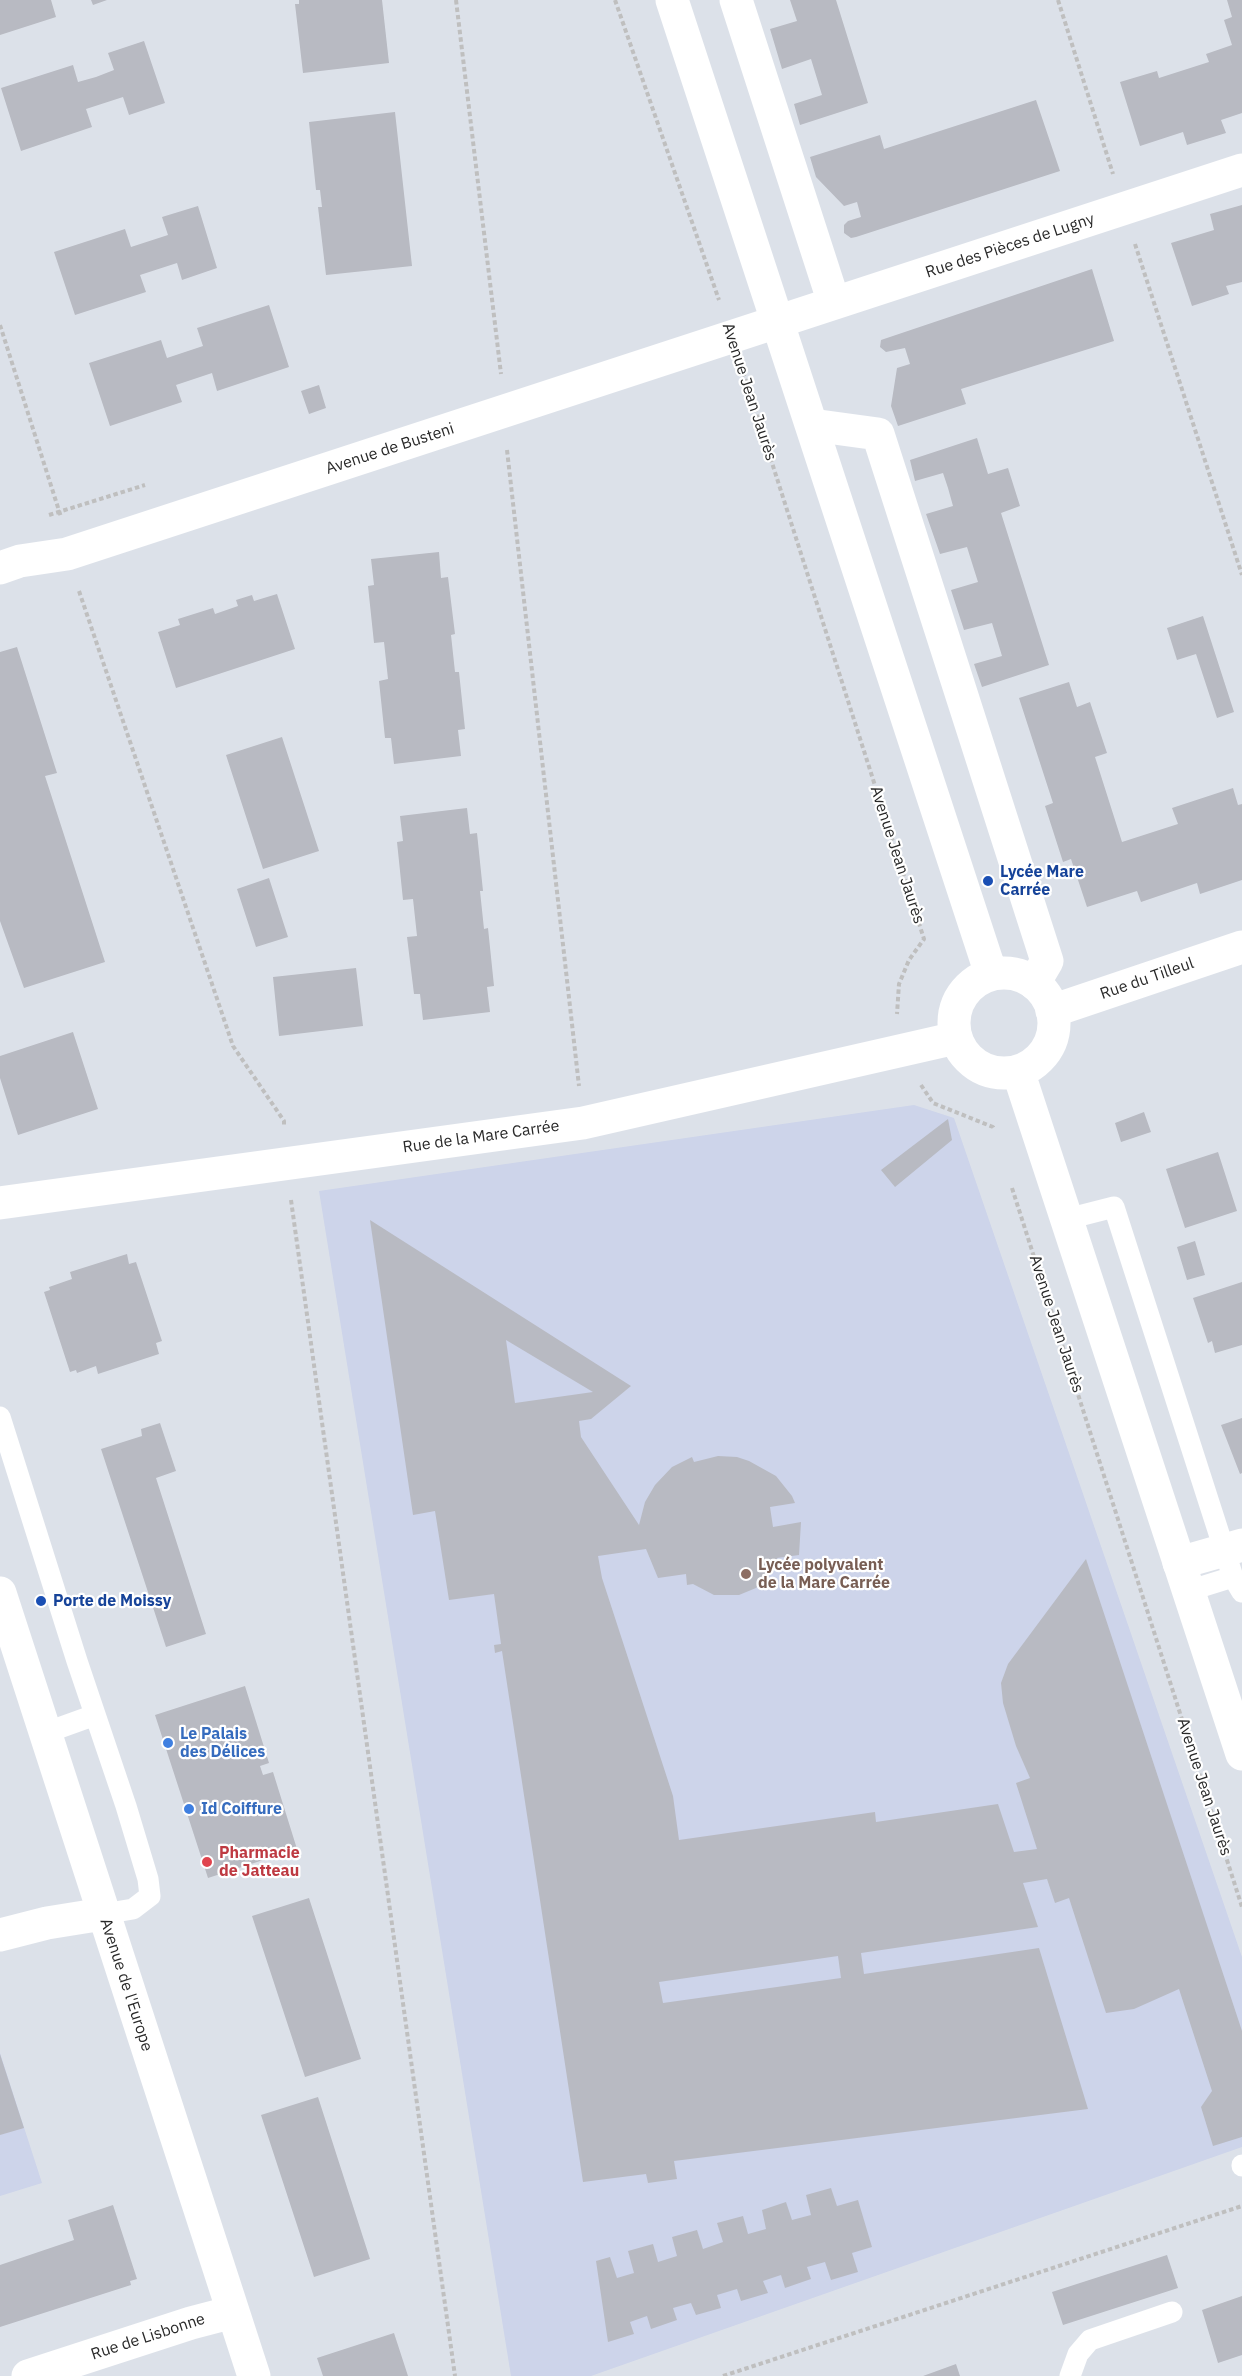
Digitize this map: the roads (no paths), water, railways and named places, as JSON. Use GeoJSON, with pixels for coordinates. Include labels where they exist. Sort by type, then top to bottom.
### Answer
{"type":"FeatureCollection","features":[{"type":"Feature","properties":{"kind":"street"},"geometry":{"type":"LineString","coordinates":[[672,0],[991,974]]}},
{"type":"Feature","properties":{"kind":"street"},"geometry":{"type":"LineString","coordinates":[[736,0],[834,303]]}},
{"type":"Feature","properties":{"kind":"street","name":"Rue des Pièces de Lugny"},"geometry":{"type":"LineString","coordinates":[[778,322],[1242,171]]}},
{"type":"Feature","properties":{"kind":"street","name":"Avenue de Busteni"},"geometry":{"type":"LineString","coordinates":[[0,568],[20,561],[67,554],[778,322]]}},
{"type":"Feature","properties":{"kind":"street"},"geometry":{"type":"LineString","coordinates":[[812,424],[878,434],[1047,961],[1034,983]]}},
{"type":"Feature","properties":{"kind":"street","name":"Rue du Tilleul"},"geometry":{"type":"LineString","coordinates":[[1053,1011],[1242,947]]}},
{"type":"Feature","properties":{"kind":"street"},"geometry":{"type":"LineString","coordinates":[[1013,973],[1034,983],[1046,995],[1053,1011],[1054,1026],[1047,1048],[1032,1065],[1018,1071],[1003,1073],[987,1070],[974,1063],[963,1052],[956,1038],[955,1011],[959,999],[978,980],[991,974],[1013,973]]}},
{"type":"Feature","properties":{"kind":"street","name":"Rue de la Mare Carrée"},"geometry":{"type":"LineString","coordinates":[[0,1203],[583,1123],[956,1038]]}},
{"type":"Feature","properties":{"kind":"street"},"geometry":{"type":"LineString","coordinates":[[1018,1071],[1242,1754]]}},
{"type":"Feature","properties":{"kind":"street"},"geometry":{"type":"LineString","coordinates":[[1183,1577],[1236,1566]]}},
{"type":"Feature","properties":{"kind":"street","name":"Avenue de l'Europe"},"geometry":{"type":"LineString","coordinates":[[0,1593],[254,2376]]}},
{"type":"Feature","properties":{"kind":"street"},"geometry":{"type":"LineString","coordinates":[[0,1935],[47,1923],[103,1914]]}},
{"type":"Feature","properties":{"kind":"street","name":"Rue de Lisbonne"},"geometry":{"type":"LineString","coordinates":[[28,2376],[191,2323],[233,2312]]}},
{"type":"Feature","properties":{"kind":"lane"},"geometry":{"type":"LineString","coordinates":[[1067,1219],[1114,1207],[1236,1566]]}},
{"type":"Feature","properties":{"kind":"lane"},"geometry":{"type":"LineString","coordinates":[[0,1417],[148,1879],[150,1896],[133,1909],[103,1914]]}},
{"type":"Feature","properties":{"kind":"lane"},"geometry":{"type":"LineString","coordinates":[[45,1733],[95,1715]]}},
{"type":"Feature","properties":{"kind":"lane"},"geometry":{"type":"LineString","coordinates":[[1071,2376],[1078,2354],[1090,2340],[1172,2312]]}},
{"type":"Feature","properties":{"kind":"place","name":"Lycée Mare Carrée"},"geometry":{"type":"Point","coordinates":[988,881]}},
{"type":"Feature","properties":{"kind":"place","name":"Lycée polyvalent de la Mare Carrée"},"geometry":{"type":"Point","coordinates":[746,1574]}},
{"type":"Feature","properties":{"kind":"place","name":"Porte de Moissy"},"geometry":{"type":"Point","coordinates":[41,1601]}},
{"type":"Feature","properties":{"kind":"place","name":"Le Palais des Délices"},"geometry":{"type":"Point","coordinates":[168,1743]}},
{"type":"Feature","properties":{"kind":"place","name":"Id Coiffure"},"geometry":{"type":"Point","coordinates":[189,1809]}},
{"type":"Feature","properties":{"kind":"place","name":"Pharmacie de Jatteau"},"geometry":{"type":"Point","coordinates":[207,1862]}}]}
